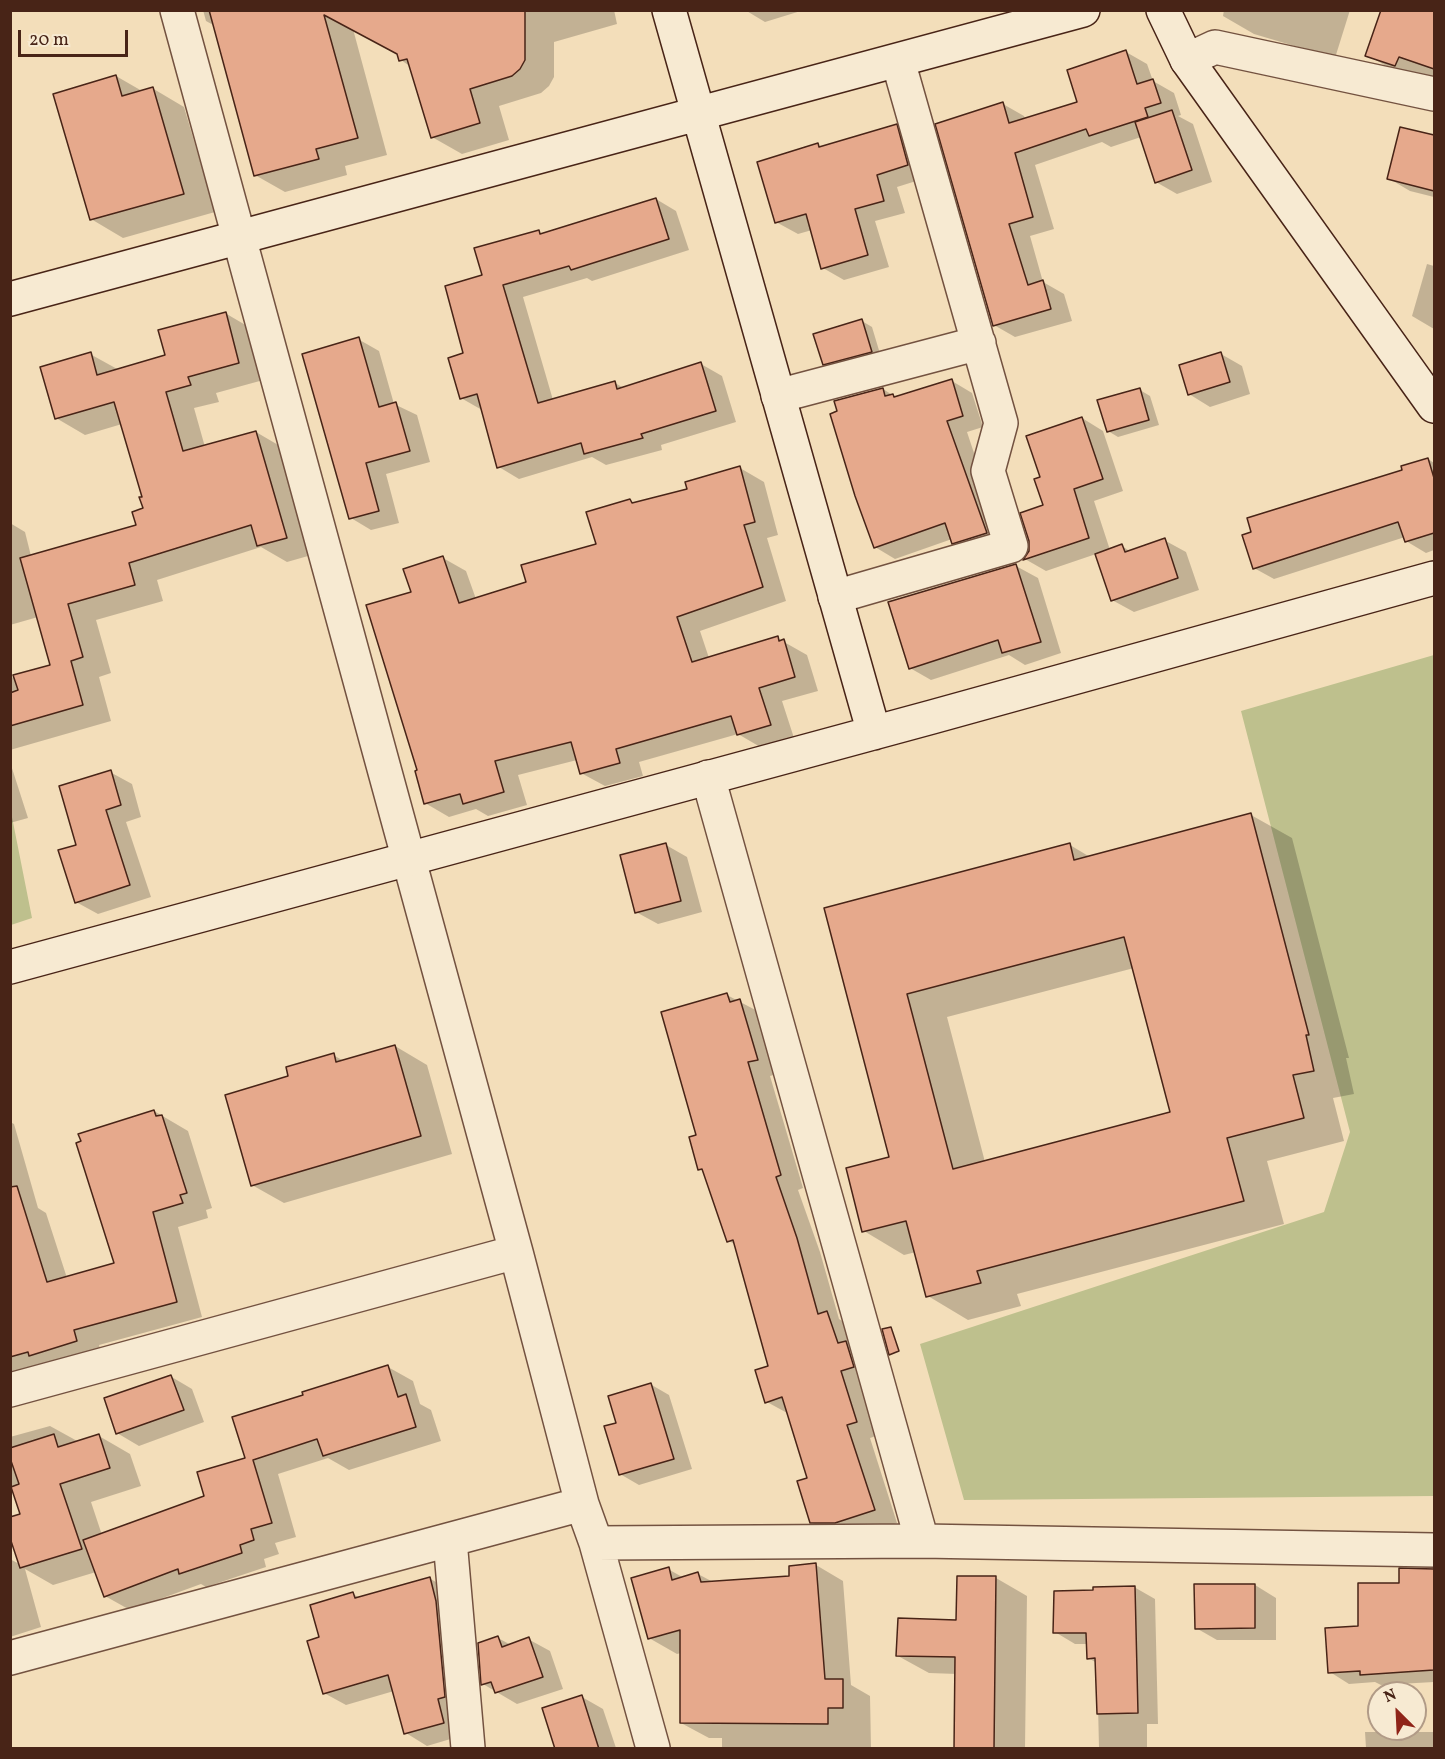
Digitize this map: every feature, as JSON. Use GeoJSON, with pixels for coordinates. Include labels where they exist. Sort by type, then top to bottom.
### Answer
{"type":"FeatureCollection","features":[{"type":"Feature","properties":{"kind":"street"},"geometry":{"type":"LineString","coordinates":[[177,10],[516,1252],[582,1504],[596,1543],[653,1749]]}},
{"type":"Feature","properties":{"kind":"street"},"geometry":{"type":"LineString","coordinates":[[669,10],[874,733]]}},
{"type":"Feature","properties":{"kind":"street"},"geometry":{"type":"LineString","coordinates":[[10,299],[698,116],[1083,10]]}},
{"type":"Feature","properties":{"kind":"street"},"geometry":{"type":"LineString","coordinates":[[1163,10],[1187,60],[1434,406]]}},
{"type":"Feature","properties":{"kind":"street"},"geometry":{"type":"LineString","coordinates":[[1187,60],[1215,47],[1434,94]]}},
{"type":"Feature","properties":{"kind":"street"},"geometry":{"type":"LineString","coordinates":[[835,597],[1011,546],[988,471],[1001,423],[898,61]]}},
{"type":"Feature","properties":{"kind":"street"},"geometry":{"type":"LineString","coordinates":[[778,396],[979,343]]}},
{"type":"Feature","properties":{"kind":"street"},"geometry":{"type":"LineString","coordinates":[[10,967],[874,733],[1434,578]]}},
{"type":"Feature","properties":{"kind":"street"},"geometry":{"type":"LineString","coordinates":[[708,777],[922,1541]]}},
{"type":"Feature","properties":{"kind":"street"},"geometry":{"type":"LineString","coordinates":[[10,1390],[516,1252]]}},
{"type":"Feature","properties":{"kind":"street"},"geometry":{"type":"LineString","coordinates":[[10,1658],[582,1504]]}},
{"type":"Feature","properties":{"kind":"street"},"geometry":{"type":"LineString","coordinates":[[450,1540],[468,1749]]}},
{"type":"Feature","properties":{"kind":"street"},"geometry":{"type":"LineString","coordinates":[[596,1543],[922,1541],[1434,1550]]}},
{"type":"Feature","properties":{"kind":"green space"},"geometry":{"type":"Polygon","coordinates":[[[1434,655],[1434,1496],[964,1500],[920,1344],[1324,1212],[1350,1132],[1241,711],[1434,655]]]}},
{"type":"Feature","properties":{"kind":"green space"},"geometry":{"type":"Polygon","coordinates":[[[11,812],[32,918],[10,925],[11,812]]]}},
{"type":"Feature","properties":{"kind":"building"},"geometry":{"type":"Polygon","coordinates":[[[209,10],[525,10],[525,60],[512,76],[470,89],[480,123],[431,138],[407,59],[399,61],[397,54],[324,15],[358,138],[316,149],[319,159],[254,176],[209,10]]]}},
{"type":"Feature","properties":{"kind":"building"},"geometry":{"type":"Polygon","coordinates":[[[1381,10],[1434,10],[1434,69],[1399,57],[1395,66],[1365,56],[1381,10]]]}},
{"type":"Feature","properties":{"kind":"building"},"geometry":{"type":"Polygon","coordinates":[[[1126,50],[1137,84],[1153,79],[1161,103],[1145,108],[1148,117],[1089,136],[1086,129],[1015,153],[1033,217],[1009,224],[1028,285],[1043,280],[1051,309],[993,326],[935,124],[1003,102],[1009,123],[1077,102],[1067,70],[1126,50]]]}},
{"type":"Feature","properties":{"kind":"building"},"geometry":{"type":"Polygon","coordinates":[[[116,75],[122,96],[153,87],[184,194],[90,220],[53,94],[116,75]]]}},
{"type":"Feature","properties":{"kind":"building"},"geometry":{"type":"Polygon","coordinates":[[[1172,110],[1192,170],[1155,183],[1135,122],[1172,110]]]}},
{"type":"Feature","properties":{"kind":"building"},"geometry":{"type":"Polygon","coordinates":[[[897,124],[908,165],[877,175],[884,201],[855,209],[868,255],[821,269],[806,214],[775,223],[757,162],[818,143],[819,147],[897,124]]]}},
{"type":"Feature","properties":{"kind":"building"},"geometry":{"type":"Polygon","coordinates":[[[1400,127],[1434,135],[1434,191],[1387,179],[1400,127]]]}},
{"type":"Feature","properties":{"kind":"building"},"geometry":{"type":"Polygon","coordinates":[[[656,198],[669,239],[571,270],[569,266],[503,285],[538,403],[615,381],[617,389],[701,362],[716,411],[641,434],[643,438],[584,454],[581,443],[497,468],[477,394],[460,399],[448,358],[463,353],[445,286],[482,275],[474,248],[539,230],[540,234],[656,198]]]}},
{"type":"Feature","properties":{"kind":"building"},"geometry":{"type":"Polygon","coordinates":[[[226,312],[239,363],[188,377],[191,385],[166,392],[183,451],[256,431],[287,538],[257,546],[251,525],[129,563],[135,585],[68,604],[83,657],[71,661],[83,705],[10,726],[10,693],[18,690],[13,675],[50,665],[20,558],[136,525],[132,512],[143,508],[139,497],[142,497],[114,402],[55,419],[40,367],[91,352],[97,375],[165,355],[158,330],[226,312]]]}},
{"type":"Feature","properties":{"kind":"building"},"geometry":{"type":"Polygon","coordinates":[[[862,319],[872,352],[823,365],[813,334],[862,319]]]}},
{"type":"Feature","properties":{"kind":"building"},"geometry":{"type":"Polygon","coordinates":[[[359,337],[379,407],[396,402],[410,451],[366,463],[379,511],[349,519],[302,354],[359,337]]]}},
{"type":"Feature","properties":{"kind":"building"},"geometry":{"type":"Polygon","coordinates":[[[1221,352],[1230,382],[1188,395],[1179,365],[1221,352]]]}},
{"type":"Feature","properties":{"kind":"building"},"geometry":{"type":"Polygon","coordinates":[[[952,379],[963,416],[947,421],[987,533],[952,544],[945,523],[874,548],[855,496],[830,414],[837,411],[834,401],[883,388],[885,396],[893,394],[894,397],[952,379]]]}},
{"type":"Feature","properties":{"kind":"building"},"geometry":{"type":"Polygon","coordinates":[[[1140,388],[1149,420],[1107,432],[1097,400],[1140,388]]]}},
{"type":"Feature","properties":{"kind":"building"},"geometry":{"type":"Polygon","coordinates":[[[1082,417],[1103,479],[1074,489],[1089,538],[1023,560],[1029,551],[1029,541],[1020,513],[1043,505],[1034,479],[1040,477],[1026,436],[1082,417]]]}},
{"type":"Feature","properties":{"kind":"building"},"geometry":{"type":"Polygon","coordinates":[[[1428,458],[1434,478],[1434,533],[1405,542],[1398,522],[1253,569],[1242,535],[1251,532],[1247,518],[1402,470],[1401,466],[1428,458]]]}},
{"type":"Feature","properties":{"kind":"building"},"geometry":{"type":"Polygon","coordinates":[[[740,466],[755,522],[744,525],[763,587],[677,617],[692,662],[778,636],[779,641],[784,639],[795,677],[759,688],[771,725],[737,735],[731,716],[616,749],[620,763],[580,774],[571,742],[495,761],[504,792],[463,804],[460,794],[424,804],[415,771],[417,770],[366,605],[411,592],[403,569],[443,556],[459,603],[526,582],[521,565],[596,544],[586,512],[630,499],[632,503],[687,489],[685,482],[740,466]]]}},
{"type":"Feature","properties":{"kind":"building"},"geometry":{"type":"Polygon","coordinates":[[[1165,538],[1178,578],[1111,601],[1095,554],[1122,544],[1125,552],[1165,538]]]}},
{"type":"Feature","properties":{"kind":"building"},"geometry":{"type":"Polygon","coordinates":[[[1016,564],[1041,642],[1002,653],[998,640],[909,669],[888,602],[1016,564]]]}},
{"type":"Feature","properties":{"kind":"building"},"geometry":{"type":"Polygon","coordinates":[[[111,770],[121,805],[106,810],[130,885],[75,903],[58,850],[76,845],[59,786],[111,770]]]}},
{"type":"Feature","properties":{"kind":"building"},"geometry":{"type":"Polygon","coordinates":[[[1251,813],[1309,1035],[1306,1035],[1314,1071],[1293,1075],[1304,1118],[1227,1138],[1244,1201],[977,1271],[981,1283],[926,1297],[906,1221],[862,1232],[846,1168],[889,1157],[824,908],[1070,843],[1074,860],[1251,813]],[[1124,937],[907,994],[953,1169],[1170,1112],[1124,937]]]}},
{"type":"Feature","properties":{"kind":"building"},"geometry":{"type":"Polygon","coordinates":[[[666,843],[681,901],[635,913],[620,855],[666,843]]]}},
{"type":"Feature","properties":{"kind":"building"},"geometry":{"type":"Polygon","coordinates":[[[727,993],[730,1002],[740,999],[758,1060],[748,1062],[781,1175],[776,1177],[797,1238],[818,1314],[827,1311],[838,1343],[846,1341],[854,1367],[841,1371],[857,1422],[847,1425],[875,1510],[835,1523],[810,1523],[797,1481],[807,1478],[782,1397],[765,1403],[755,1370],[768,1366],[733,1240],[727,1242],[702,1169],[698,1170],[689,1137],[696,1135],[661,1012],[727,993]]]}},
{"type":"Feature","properties":{"kind":"building"},"geometry":{"type":"Polygon","coordinates":[[[395,1045],[421,1136],[251,1186],[225,1095],[288,1076],[286,1067],[334,1053],[336,1062],[395,1045]]]}},
{"type":"Feature","properties":{"kind":"building"},"geometry":{"type":"Polygon","coordinates":[[[154,1110],[156,1116],[162,1115],[187,1193],[180,1195],[183,1203],[153,1212],[177,1302],[74,1330],[77,1341],[29,1356],[28,1352],[10,1357],[10,1187],[17,1186],[47,1282],[114,1263],[76,1143],[81,1141],[78,1134],[154,1110]]]}},
{"type":"Feature","properties":{"kind":"building"},"geometry":{"type":"Polygon","coordinates":[[[891,1327],[899,1351],[889,1355],[882,1329],[891,1327]]]}},
{"type":"Feature","properties":{"kind":"building"},"geometry":{"type":"Polygon","coordinates":[[[388,1365],[398,1397],[406,1394],[416,1427],[323,1456],[317,1439],[253,1460],[272,1523],[251,1529],[254,1540],[240,1545],[242,1553],[179,1574],[178,1569],[104,1597],[83,1540],[204,1496],[197,1472],[245,1458],[232,1417],[388,1365]]]}},
{"type":"Feature","properties":{"kind":"building"},"geometry":{"type":"Polygon","coordinates":[[[171,1375],[184,1410],[116,1434],[104,1398],[171,1375]]]}},
{"type":"Feature","properties":{"kind":"building"},"geometry":{"type":"Polygon","coordinates":[[[651,1383],[674,1459],[619,1475],[604,1426],[616,1423],[608,1396],[651,1383]]]}},
{"type":"Feature","properties":{"kind":"building"},"geometry":{"type":"Polygon","coordinates":[[[54,1434],[58,1447],[99,1434],[110,1468],[60,1484],[82,1549],[20,1568],[10,1538],[10,1517],[20,1514],[11,1487],[19,1484],[10,1458],[10,1448],[54,1434]]]}},
{"type":"Feature","properties":{"kind":"building"},"geometry":{"type":"Polygon","coordinates":[[[816,1563],[825,1679],[843,1679],[843,1708],[828,1708],[828,1724],[680,1723],[680,1630],[648,1639],[631,1578],[669,1567],[672,1580],[698,1572],[701,1582],[789,1576],[789,1566],[816,1563]]]}},
{"type":"Feature","properties":{"kind":"building"},"geometry":{"type":"Polygon","coordinates":[[[1399,1568],[1434,1569],[1434,1670],[1360,1675],[1360,1671],[1328,1673],[1325,1628],[1358,1626],[1358,1583],[1399,1583],[1399,1568]]]}},
{"type":"Feature","properties":{"kind":"building"},"geometry":{"type":"Polygon","coordinates":[[[957,1576],[996,1576],[994,1749],[954,1749],[955,1657],[896,1656],[898,1618],[956,1620],[957,1576]]]}},
{"type":"Feature","properties":{"kind":"building"},"geometry":{"type":"Polygon","coordinates":[[[430,1577],[436,1601],[445,1697],[438,1699],[444,1723],[404,1734],[388,1675],[323,1694],[307,1641],[319,1637],[310,1605],[353,1592],[355,1598],[430,1577]]]}},
{"type":"Feature","properties":{"kind":"building"},"geometry":{"type":"Polygon","coordinates":[[[1194,1584],[1255,1584],[1255,1628],[1195,1629],[1194,1584]]]}},
{"type":"Feature","properties":{"kind":"building"},"geometry":{"type":"Polygon","coordinates":[[[1135,1586],[1138,1713],[1097,1714],[1095,1658],[1087,1659],[1086,1633],[1053,1633],[1054,1591],[1135,1586]]]}},
{"type":"Feature","properties":{"kind":"building"},"geometry":{"type":"Polygon","coordinates":[[[498,1636],[502,1647],[529,1637],[543,1677],[495,1693],[491,1682],[481,1685],[478,1643],[498,1636]]]}},
{"type":"Feature","properties":{"kind":"building"},"geometry":{"type":"Polygon","coordinates":[[[582,1695],[599,1749],[555,1749],[542,1708],[582,1695]]]}}]}
